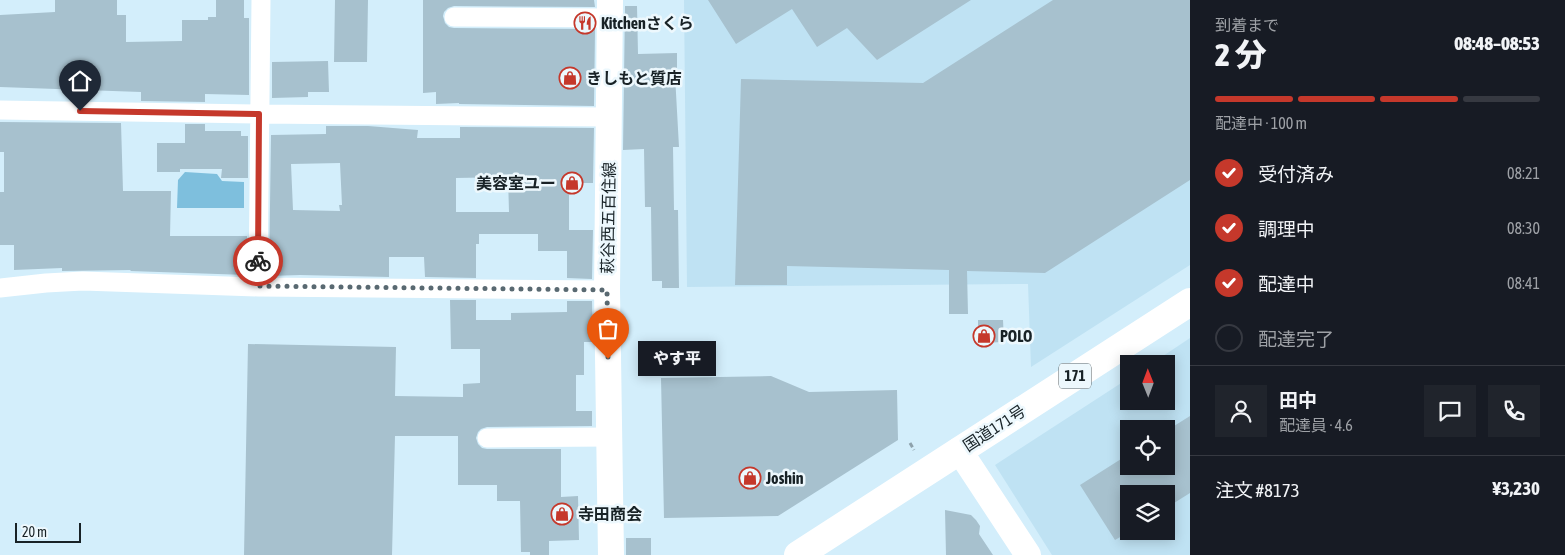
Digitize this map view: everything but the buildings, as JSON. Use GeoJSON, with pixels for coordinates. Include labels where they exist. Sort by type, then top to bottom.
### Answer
{"type":"FeatureCollection","features":[{"type":"Feature","properties":{"kind":"highway","name":"国道171号"},"geometry":{"type":"LineString","coordinates":[[798,555],[1190,302]]}},
{"type":"Feature","properties":{"kind":"main road","name":"萩谷西五百住線"},"geometry":{"type":"LineString","coordinates":[[610,9],[607,290],[611,555]]}},
{"type":"Feature","properties":{"kind":"main road"},"geometry":{"type":"LineString","coordinates":[[959,450],[1028,555]]}},
{"type":"Feature","properties":{"kind":"street"},"geometry":{"type":"LineString","coordinates":[[258,286],[261,0]]}},
{"type":"Feature","properties":{"kind":"street"},"geometry":{"type":"LineString","coordinates":[[454,17],[610,9]]}},
{"type":"Feature","properties":{"kind":"street"},"geometry":{"type":"LineString","coordinates":[[0,110],[609,117]]}},
{"type":"Feature","properties":{"kind":"street"},"geometry":{"type":"LineString","coordinates":[[0,288],[83,281],[258,286],[607,290]]}},
{"type":"Feature","properties":{"kind":"street"},"geometry":{"type":"LineString","coordinates":[[487,438],[609,437]]}},
{"type":"Feature","properties":{"kind":"shaded area"},"geometry":{"type":"Polygon","coordinates":[[[684,0],[1190,0],[1190,265],[1031,367],[1028,284],[687,287],[684,0]]]}},
{"type":"Feature","properties":{"kind":"shaded area"},"geometry":{"type":"Polygon","coordinates":[[[185,172],[217,174],[222,181],[244,182],[244,208],[177,208],[178,180],[185,172]]]}},
{"type":"Feature","properties":{"kind":"shaded area"},"geometry":{"type":"Polygon","coordinates":[[[1190,338],[1190,555],[1052,555],[995,465],[1120,384],[1120,410],[1175,410],[1175,355],[1164,355],[1190,338]]]}},
{"type":"Feature","properties":{"kind":"way so far"},"geometry":{"type":"LineString","coordinates":[[258,261],[258,286],[607,290],[608,359]]}},
{"type":"Feature","properties":{"kind":"place","name":"Kitchenさくら"},"geometry":{"type":"Point","coordinates":[585,23]}},
{"type":"Feature","properties":{"kind":"place","name":"きしもと質店"},"geometry":{"type":"Point","coordinates":[570,78]}},
{"type":"Feature","properties":{"kind":"place","name":"美容室ユー"},"geometry":{"type":"Point","coordinates":[572,183]}},
{"type":"Feature","properties":{"kind":"place","name":"POLO"},"geometry":{"type":"Point","coordinates":[984,336]}},
{"type":"Feature","properties":{"kind":"place","name":"やす平"},"geometry":{"type":"Point","coordinates":[608,359]}},
{"type":"Feature","properties":{"kind":"place","name":"Joshin"},"geometry":{"type":"Point","coordinates":[750,478]}},
{"type":"Feature","properties":{"kind":"place","name":"寺田商会"},"geometry":{"type":"Point","coordinates":[562,514]}},
{"type":"Feature","properties":{"kind":"route"},"geometry":{"type":"LineString","coordinates":[[80,111],[259,114],[258,261]]}}]}
